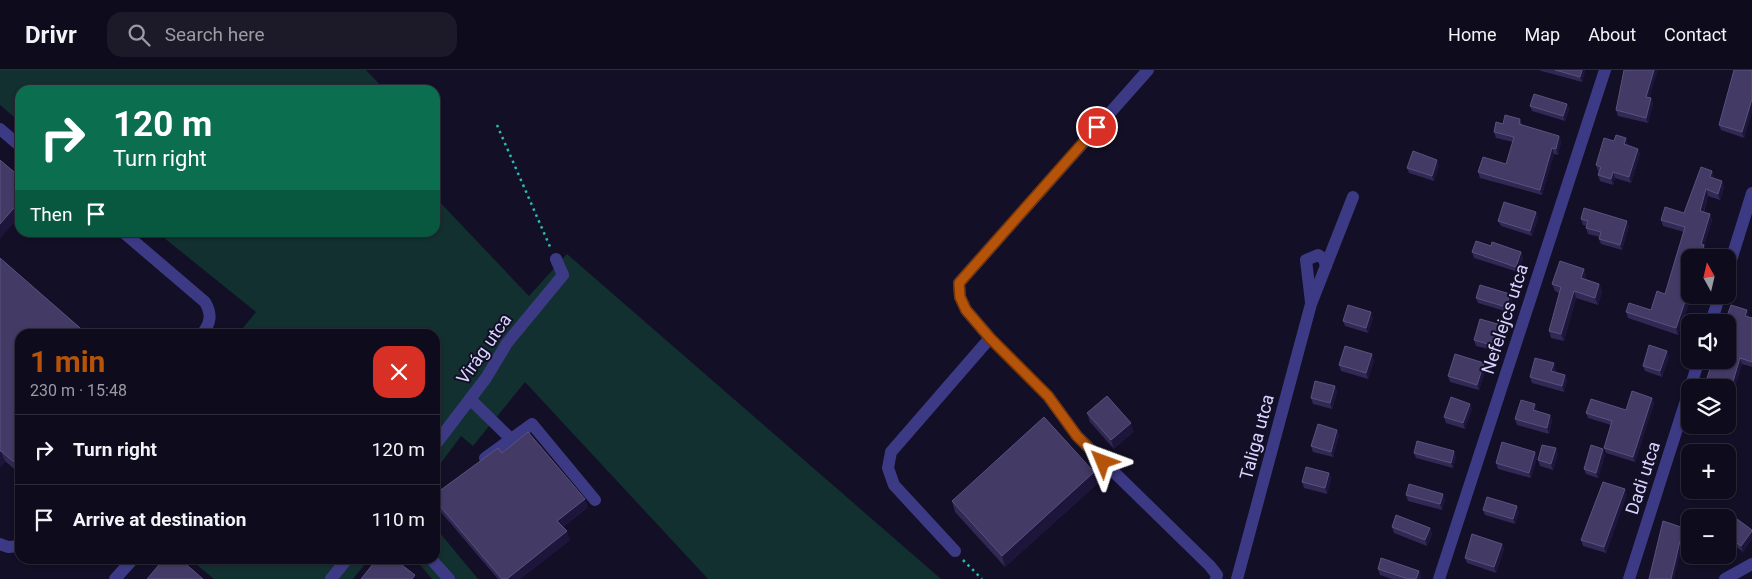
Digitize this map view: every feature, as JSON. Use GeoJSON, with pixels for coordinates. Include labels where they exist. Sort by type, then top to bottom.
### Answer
{"type":"FeatureCollection","features":[{"type":"Feature","properties":{"kind":"street"},"geometry":{"type":"LineString","coordinates":[[1148,70],[959,283],[960,297],[966,310],[990,338],[1048,396],[1077,436],[1210,566],[1217,575],[1216,579]]}},
{"type":"Feature","properties":{"kind":"street","name":"Nefelejcs utca"},"geometry":{"type":"LineString","coordinates":[[1439,579],[1605,70]]}},
{"type":"Feature","properties":{"kind":"street"},"geometry":{"type":"LineString","coordinates":[[0,129],[15,142]]}},
{"type":"Feature","properties":{"kind":"street"},"geometry":{"type":"LineString","coordinates":[[1735,249],[1752,193]]}},
{"type":"Feature","properties":{"kind":"street","name":"Taliga utca"},"geometry":{"type":"LineString","coordinates":[[1237,579],[1311,304],[1353,197]]}},
{"type":"Feature","properties":{"kind":"street"},"geometry":{"type":"LineString","coordinates":[[129,237],[206,302],[210,310],[210,319],[205,329]]}},
{"type":"Feature","properties":{"kind":"street","name":"Taliga utca"},"geometry":{"type":"LineString","coordinates":[[1311,304],[1306,260],[1318,256],[1324,259],[1326,266]]}},
{"type":"Feature","properties":{"kind":"street","name":"Virág utca"},"geometry":{"type":"LineString","coordinates":[[440,438],[486,378],[507,343],[563,275],[556,259]]}},
{"type":"Feature","properties":{"kind":"street"},"geometry":{"type":"LineString","coordinates":[[955,551],[894,485],[888,468],[891,452],[990,338]]}},
{"type":"Feature","properties":{"kind":"street"},"geometry":{"type":"LineString","coordinates":[[470,399],[511,439]]}},
{"type":"Feature","properties":{"kind":"street","name":"Dadi utca"},"geometry":{"type":"LineString","coordinates":[[1629,579],[1681,416]]}},
{"type":"Feature","properties":{"kind":"street"},"geometry":{"type":"LineString","coordinates":[[474,466],[532,424],[595,500]]}},
{"type":"Feature","properties":{"kind":"street"},"geometry":{"type":"LineString","coordinates":[[0,544],[8,547],[15,546]]}},
{"type":"Feature","properties":{"kind":"street"},"geometry":{"type":"LineString","coordinates":[[116,579],[129,564]]}},
{"type":"Feature","properties":{"kind":"street"},"geometry":{"type":"LineString","coordinates":[[331,579],[343,564]]}},
{"type":"Feature","properties":{"kind":"street"},"geometry":{"type":"LineString","coordinates":[[436,564],[449,579]]}},
{"type":"Feature","properties":{"kind":"street"},"geometry":{"type":"LineString","coordinates":[[1724,579],[1752,564]]}},
{"type":"Feature","properties":{"kind":"path"},"geometry":{"type":"LineString","coordinates":[[497,125],[556,259]]}},
{"type":"Feature","properties":{"kind":"path"},"geometry":{"type":"LineString","coordinates":[[955,551],[982,579]]}},
{"type":"Feature","properties":{"kind":"green space"},"geometry":{"type":"Polygon","coordinates":[[[0,70],[366,70],[380,85],[15,85],[15,118],[0,105],[0,70]]]}},
{"type":"Feature","properties":{"kind":"green space"},"geometry":{"type":"Polygon","coordinates":[[[440,202],[529,296],[567,254],[941,579],[708,579],[525,382],[473,446],[461,436],[440,464],[440,329],[242,329],[256,312],[163,237],[440,237],[440,202]]]}},
{"type":"Feature","properties":{"kind":"green space"},"geometry":{"type":"Polygon","coordinates":[[[440,533],[478,579],[432,579],[419,564],[440,564],[440,533]]]}},
{"type":"Feature","properties":{"kind":"green space"},"geometry":{"type":"Polygon","coordinates":[[[196,564],[365,564],[353,579],[214,579],[196,564]]]}},
{"type":"Feature","properties":{"kind":"building"},"geometry":{"type":"Polygon","coordinates":[[[1555,70],[1582,70],[1580,77],[1555,70]]]}},
{"type":"Feature","properties":{"kind":"building"},"geometry":{"type":"Polygon","coordinates":[[[1624,70],[1654,70],[1646,97],[1651,98],[1646,118],[1616,110],[1624,70]]]}},
{"type":"Feature","properties":{"kind":"building"},"geometry":{"type":"Polygon","coordinates":[[[1734,70],[1752,70],[1752,99],[1742,132],[1719,125],[1734,70]]]}},
{"type":"Feature","properties":{"kind":"building"},"geometry":{"type":"Polygon","coordinates":[[[1534,94],[1567,104],[1563,116],[1530,106],[1534,94]]]}},
{"type":"Feature","properties":{"kind":"building"},"geometry":{"type":"Polygon","coordinates":[[[1505,115],[1520,119],[1519,124],[1559,136],[1556,149],[1552,148],[1540,190],[1478,172],[1483,157],[1506,164],[1514,137],[1494,132],[1496,122],[1503,124],[1505,115]]]}},
{"type":"Feature","properties":{"kind":"building"},"geometry":{"type":"Polygon","coordinates":[[[1616,135],[1626,138],[1624,144],[1638,149],[1629,177],[1613,172],[1611,179],[1598,175],[1601,167],[1596,165],[1604,138],[1614,141],[1616,135]]]}},
{"type":"Feature","properties":{"kind":"building"},"geometry":{"type":"Polygon","coordinates":[[[1413,151],[1437,160],[1432,176],[1407,168],[1413,151]]]}},
{"type":"Feature","properties":{"kind":"building"},"geometry":{"type":"Polygon","coordinates":[[[0,160],[15,173],[15,207],[0,224],[0,160]]]}},
{"type":"Feature","properties":{"kind":"building"},"geometry":{"type":"Polygon","coordinates":[[[1701,167],[1712,171],[1710,177],[1722,181],[1718,194],[1706,189],[1700,211],[1710,214],[1701,244],[1704,245],[1703,249],[1681,249],[1681,304],[1684,304],[1676,328],[1626,312],[1629,303],[1651,310],[1657,291],[1665,294],[1685,227],[1661,220],[1665,207],[1684,213],[1701,167]]]}},
{"type":"Feature","properties":{"kind":"building"},"geometry":{"type":"Polygon","coordinates":[[[1504,202],[1536,212],[1530,231],[1498,221],[1504,202]]]}},
{"type":"Feature","properties":{"kind":"building"},"geometry":{"type":"Polygon","coordinates":[[[1584,208],[1627,221],[1620,245],[1599,239],[1601,232],[1586,228],[1588,221],[1581,219],[1584,208]]]}},
{"type":"Feature","properties":{"kind":"building"},"geometry":{"type":"Polygon","coordinates":[[[1476,241],[1491,246],[1492,242],[1521,252],[1516,267],[1472,252],[1476,241]]]}},
{"type":"Feature","properties":{"kind":"building"},"geometry":{"type":"Polygon","coordinates":[[[0,258],[81,329],[15,329],[15,463],[0,451],[0,258]]]}},
{"type":"Feature","properties":{"kind":"building"},"geometry":{"type":"Polygon","coordinates":[[[1560,261],[1584,269],[1581,278],[1599,284],[1595,298],[1574,291],[1561,334],[1549,331],[1561,287],[1552,284],[1560,261]]]}},
{"type":"Feature","properties":{"kind":"building"},"geometry":{"type":"Polygon","coordinates":[[[1480,285],[1510,294],[1506,307],[1476,298],[1480,285]]]}},
{"type":"Feature","properties":{"kind":"building"},"geometry":{"type":"Polygon","coordinates":[[[1348,305],[1371,312],[1366,328],[1343,321],[1348,305]]]}},
{"type":"Feature","properties":{"kind":"building"},"geometry":{"type":"Polygon","coordinates":[[[1731,305],[1747,310],[1745,316],[1752,318],[1752,362],[1740,358],[1734,379],[1707,379],[1710,369],[1736,369],[1736,314],[1728,314],[1731,305]]]}},
{"type":"Feature","properties":{"kind":"building"},"geometry":{"type":"Polygon","coordinates":[[[1480,319],[1501,325],[1495,346],[1474,340],[1480,319]]]}},
{"type":"Feature","properties":{"kind":"building"},"geometry":{"type":"Polygon","coordinates":[[[1649,345],[1667,351],[1660,371],[1643,366],[1649,345]]]}},
{"type":"Feature","properties":{"kind":"building"},"geometry":{"type":"Polygon","coordinates":[[[1345,346],[1372,354],[1366,373],[1339,365],[1345,346]]]}},
{"type":"Feature","properties":{"kind":"building"},"geometry":{"type":"Polygon","coordinates":[[[1455,354],[1484,363],[1477,385],[1448,376],[1455,354]]]}},
{"type":"Feature","properties":{"kind":"building"},"geometry":{"type":"Polygon","coordinates":[[[1535,358],[1554,363],[1551,371],[1565,375],[1562,386],[1530,377],[1535,358]]]}},
{"type":"Feature","properties":{"kind":"building"},"geometry":{"type":"Polygon","coordinates":[[[1315,381],[1335,386],[1330,403],[1311,398],[1315,381]]]}},
{"type":"Feature","properties":{"kind":"building"},"geometry":{"type":"Polygon","coordinates":[[[1632,391],[1652,398],[1633,457],[1604,448],[1612,421],[1586,413],[1591,399],[1626,410],[1632,391]]]}},
{"type":"Feature","properties":{"kind":"building"},"geometry":{"type":"Polygon","coordinates":[[[1107,396],[1131,423],[1111,440],[1087,413],[1107,396]]]}},
{"type":"Feature","properties":{"kind":"building"},"geometry":{"type":"Polygon","coordinates":[[[1451,397],[1470,404],[1463,423],[1444,417],[1451,397]]]}},
{"type":"Feature","properties":{"kind":"building"},"geometry":{"type":"Polygon","coordinates":[[[1521,400],[1535,404],[1533,410],[1550,415],[1547,428],[1515,419],[1521,400]]]}},
{"type":"Feature","properties":{"kind":"building"},"geometry":{"type":"Polygon","coordinates":[[[1044,417],[1094,472],[1002,556],[952,501],[1044,417]]]}},
{"type":"Feature","properties":{"kind":"building"},"geometry":{"type":"Polygon","coordinates":[[[1318,424],[1337,430],[1331,452],[1311,446],[1318,424]]]}},
{"type":"Feature","properties":{"kind":"building"},"geometry":{"type":"Polygon","coordinates":[[[528,432],[585,499],[557,521],[567,531],[507,579],[502,579],[440,506],[440,491],[498,448],[502,453],[528,432]]]}},
{"type":"Feature","properties":{"kind":"building"},"geometry":{"type":"Polygon","coordinates":[[[1417,441],[1454,451],[1451,463],[1414,453],[1417,441]]]}},
{"type":"Feature","properties":{"kind":"building"},"geometry":{"type":"Polygon","coordinates":[[[1502,442],[1535,452],[1529,473],[1496,463],[1502,442]]]}},
{"type":"Feature","properties":{"kind":"building"},"geometry":{"type":"Polygon","coordinates":[[[1542,445],[1556,448],[1551,464],[1538,460],[1542,445]]]}},
{"type":"Feature","properties":{"kind":"building"},"geometry":{"type":"Polygon","coordinates":[[[1591,445],[1603,449],[1596,473],[1584,469],[1591,445]]]}},
{"type":"Feature","properties":{"kind":"building"},"geometry":{"type":"Polygon","coordinates":[[[1306,467],[1329,473],[1325,488],[1302,482],[1306,467]]]}},
{"type":"Feature","properties":{"kind":"building"},"geometry":{"type":"Polygon","coordinates":[[[1603,482],[1625,489],[1604,547],[1581,540],[1603,482]]]}},
{"type":"Feature","properties":{"kind":"building"},"geometry":{"type":"Polygon","coordinates":[[[1409,484],[1443,494],[1440,504],[1406,495],[1409,484]]]}},
{"type":"Feature","properties":{"kind":"building"},"geometry":{"type":"Polygon","coordinates":[[[1487,497],[1517,506],[1513,519],[1483,510],[1487,497]]]}},
{"type":"Feature","properties":{"kind":"building"},"geometry":{"type":"Polygon","coordinates":[[[1396,515],[1430,528],[1425,540],[1392,527],[1396,515]]]}},
{"type":"Feature","properties":{"kind":"building"},"geometry":{"type":"Polygon","coordinates":[[[1736,518],[1752,530],[1741,546],[1736,542],[1736,518]]]}},
{"type":"Feature","properties":{"kind":"building"},"geometry":{"type":"Polygon","coordinates":[[[1663,521],[1681,527],[1681,541],[1671,579],[1649,579],[1663,521]]]}},
{"type":"Feature","properties":{"kind":"building"},"geometry":{"type":"Polygon","coordinates":[[[1472,534],[1502,544],[1494,567],[1465,558],[1472,534]]]}},
{"type":"Feature","properties":{"kind":"building"},"geometry":{"type":"Polygon","coordinates":[[[1381,558],[1419,571],[1416,579],[1408,579],[1378,569],[1381,558]]]}},
{"type":"Feature","properties":{"kind":"building"},"geometry":{"type":"Polygon","coordinates":[[[160,564],[186,564],[203,579],[147,579],[160,564]]]}},
{"type":"Feature","properties":{"kind":"building"},"geometry":{"type":"Polygon","coordinates":[[[373,564],[401,564],[415,575],[412,579],[361,579],[373,564]]]}},
{"type":"Feature","properties":{"kind":"route"},"geometry":{"type":"LineString","coordinates":[[1097,127],[959,283],[960,297],[966,310],[990,338],[1048,396],[1077,436],[1103,462]]}}]}
